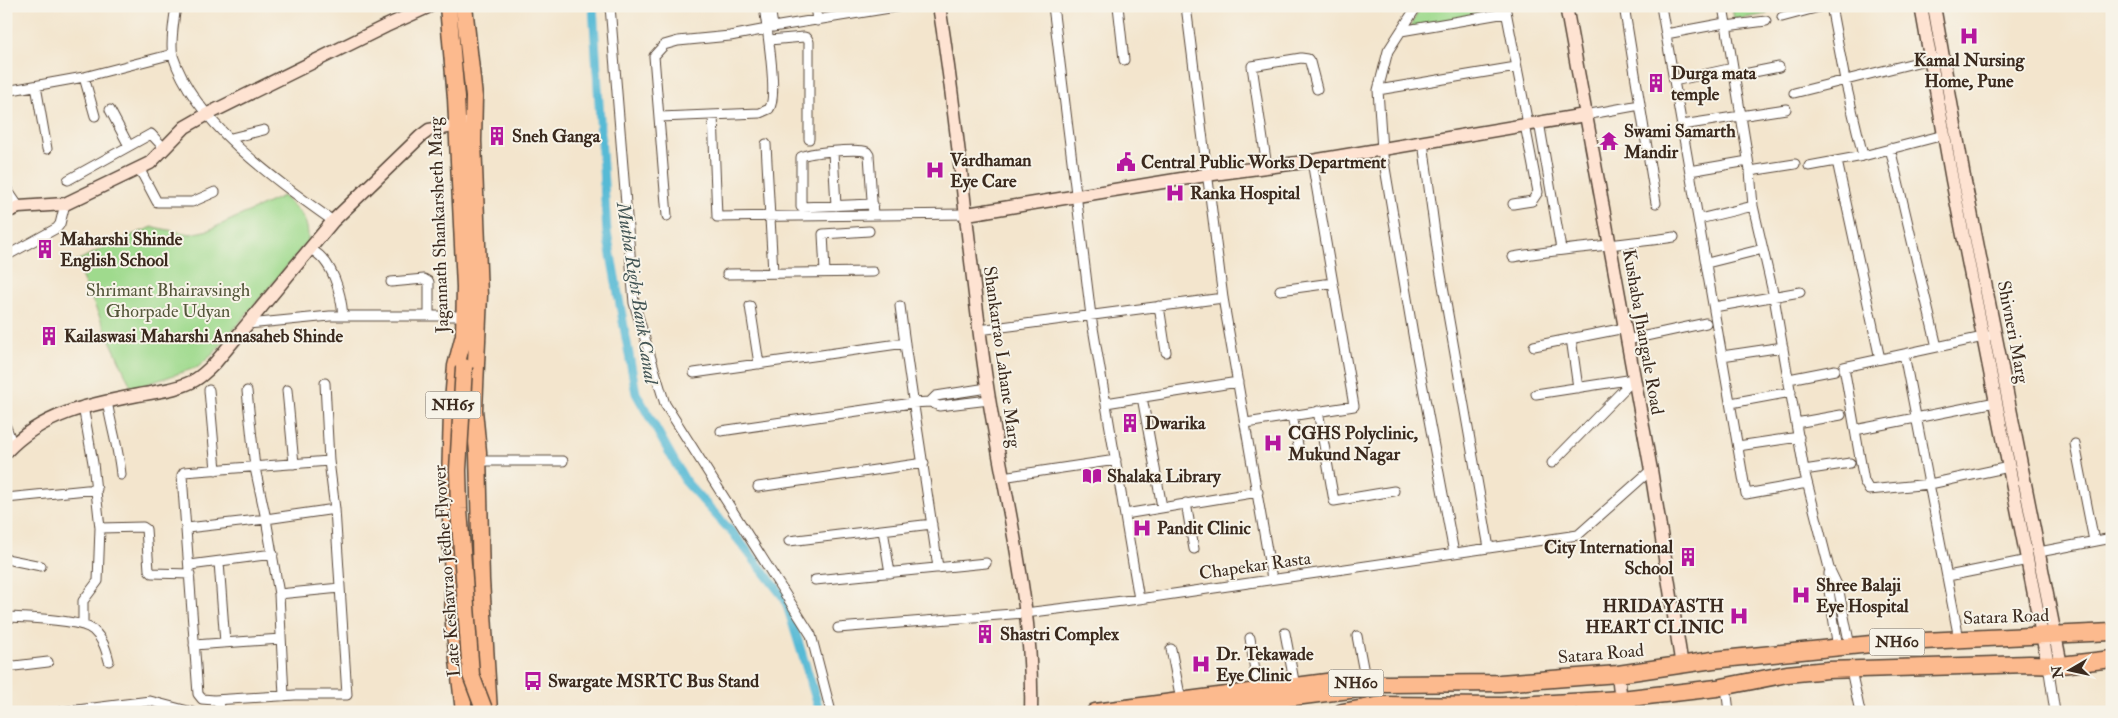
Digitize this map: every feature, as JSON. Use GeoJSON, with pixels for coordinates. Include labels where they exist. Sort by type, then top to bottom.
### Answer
{"type":"FeatureCollection","features":[{"type":"Feature","properties":{"kind":"highway","name":"Jagannath Shankarsheth Marg"},"geometry":{"type":"LineString","coordinates":[[448,6],[457,124],[465,316],[464,335],[456,366],[452,413],[450,481],[454,625],[467,711]]}},
{"type":"Feature","properties":{"kind":"highway","name":"Jagannath Shankarsheth Marg"},"geometry":{"type":"LineString","coordinates":[[464,6],[474,97],[479,295],[474,410],[478,461],[480,571],[489,712]]}},
{"type":"Feature","properties":{"kind":"highway","name":"Late Keshavrao Jedhe Flyover"},"geometry":{"type":"LineString","coordinates":[[464,335],[458,470],[459,509],[471,675],[485,712]]}},
{"type":"Feature","properties":{"kind":"highway"},"geometry":{"type":"LineString","coordinates":[[467,711],[469,483],[474,410]]}},
{"type":"Feature","properties":{"kind":"highway","name":"Satara Road"},"geometry":{"type":"LineString","coordinates":[[1095,712],[1179,706],[1258,690],[1334,681],[1387,684],[1500,682],[1618,674],[1714,660],[1844,647],[1960,639],[2112,632]]}},
{"type":"Feature","properties":{"kind":"highway","name":"NH60"},"geometry":{"type":"LineString","coordinates":[[1347,711],[1381,705],[1419,708],[1621,706],[1787,674],[1828,670],[2054,665],[2112,659]]}},
{"type":"Feature","properties":{"kind":"highway"},"geometry":{"type":"LineString","coordinates":[[1179,706],[1340,692],[1387,684]]}},
{"type":"Feature","properties":{"kind":"highway"},"geometry":{"type":"LineString","coordinates":[[487,692],[499,712]]}},
{"type":"Feature","properties":{"kind":"highway"},"geometry":{"type":"LineString","coordinates":[[1366,712],[1381,705]]}},
{"type":"Feature","properties":{"kind":"highway"},"geometry":{"type":"LineString","coordinates":[[1342,712],[1347,711]]}},
{"type":"Feature","properties":{"kind":"street"},"geometry":{"type":"LineString","coordinates":[[176,6],[173,54],[189,90],[206,115],[272,178],[333,222]]}},
{"type":"Feature","properties":{"kind":"street"},"geometry":{"type":"LineString","coordinates":[[6,212],[19,207],[65,204],[150,163],[185,127],[206,115],[430,6]]}},
{"type":"Feature","properties":{"kind":"street"},"geometry":{"type":"LineString","coordinates":[[610,6],[634,303],[665,404],[811,635],[831,712]]}},
{"type":"Feature","properties":{"kind":"street"},"geometry":{"type":"LineString","coordinates":[[660,117],[764,112],[772,106],[769,40],[764,6]]}},
{"type":"Feature","properties":{"kind":"street"},"geometry":{"type":"LineString","coordinates":[[770,6],[773,27],[817,21],[880,8],[902,6]]}},
{"type":"Feature","properties":{"kind":"street"},"geometry":{"type":"LineString","coordinates":[[815,6],[817,21]]}},
{"type":"Feature","properties":{"kind":"street","name":"Shankarrao Lahane Marg"},"geometry":{"type":"LineString","coordinates":[[939,6],[967,214],[979,330],[988,394],[1025,613],[1032,681],[1030,712]]}},
{"type":"Feature","properties":{"kind":"street"},"geometry":{"type":"LineString","coordinates":[[1053,6],[1090,316],[1139,599]]}},
{"type":"Feature","properties":{"kind":"street"},"geometry":{"type":"LineString","coordinates":[[1118,6],[1124,60]]}},
{"type":"Feature","properties":{"kind":"street"},"geometry":{"type":"LineString","coordinates":[[1186,6],[1223,298],[1272,579]]}},
{"type":"Feature","properties":{"kind":"street"},"geometry":{"type":"LineString","coordinates":[[1417,6],[1388,51],[1378,90],[1382,150],[1414,340],[1454,553]]}},
{"type":"Feature","properties":{"kind":"street","name":"Kushaba Jhangale Road"},"geometry":{"type":"LineString","coordinates":[[1566,6],[1650,470],[1682,666]]}},
{"type":"Feature","properties":{"kind":"street"},"geometry":{"type":"LineString","coordinates":[[1624,6],[1656,202]]}},
{"type":"Feature","properties":{"kind":"street"},"geometry":{"type":"LineString","coordinates":[[1661,6],[1746,494],[1807,483]]}},
{"type":"Feature","properties":{"kind":"street"},"geometry":{"type":"LineString","coordinates":[[1723,6],[1754,206],[1774,297],[1804,470],[1829,568],[1829,591],[1844,647]]}},
{"type":"Feature","properties":{"kind":"street"},"geometry":{"type":"LineString","coordinates":[[1782,16],[1823,6]]}},
{"type":"Feature","properties":{"kind":"street"},"geometry":{"type":"LineString","coordinates":[[1832,6],[1845,80],[1863,156]]}},
{"type":"Feature","properties":{"kind":"street","name":"Shivneri Marg"},"geometry":{"type":"LineString","coordinates":[[1921,6],[1937,58],[1958,178],[1990,336],[2039,552],[2054,665]]}},
{"type":"Feature","properties":{"kind":"street","name":"Shivneri Marg"},"geometry":{"type":"LineString","coordinates":[[1934,6],[1944,135],[1958,178]]}},
{"type":"Feature","properties":{"kind":"street"},"geometry":{"type":"LineString","coordinates":[[1401,31],[1506,10],[1516,67],[1561,249]]}},
{"type":"Feature","properties":{"kind":"street"},"geometry":{"type":"LineString","coordinates":[[1666,34],[1726,24],[1766,21]]}},
{"type":"Feature","properties":{"kind":"street"},"geometry":{"type":"LineString","coordinates":[[667,216],[660,117],[653,63],[654,56],[664,45],[678,41],[730,36],[767,29]]}},
{"type":"Feature","properties":{"kind":"street"},"geometry":{"type":"LineString","coordinates":[[769,40],[804,37],[810,42],[809,139]]}},
{"type":"Feature","properties":{"kind":"street"},"geometry":{"type":"LineString","coordinates":[[6,91],[84,77],[173,54]]}},
{"type":"Feature","properties":{"kind":"street"},"geometry":{"type":"LineString","coordinates":[[1267,167],[1252,66],[1301,58],[1308,59],[1317,89]]}},
{"type":"Feature","properties":{"kind":"street"},"geometry":{"type":"LineString","coordinates":[[1794,93],[1937,58]]}},
{"type":"Feature","properties":{"kind":"street"},"geometry":{"type":"LineString","coordinates":[[1378,90],[1516,67]]}},
{"type":"Feature","properties":{"kind":"street"},"geometry":{"type":"LineString","coordinates":[[1674,82],[1779,67]]}},
{"type":"Feature","properties":{"kind":"street"},"geometry":{"type":"LineString","coordinates":[[84,77],[95,116]]}},
{"type":"Feature","properties":{"kind":"street"},"geometry":{"type":"LineString","coordinates":[[36,86],[47,149]]}},
{"type":"Feature","properties":{"kind":"street"},"geometry":{"type":"LineString","coordinates":[[713,115],[717,217],[967,214],[1206,174],[1382,150],[1640,105]]}},
{"type":"Feature","properties":{"kind":"street"},"geometry":{"type":"LineString","coordinates":[[1682,125],[1786,109]]}},
{"type":"Feature","properties":{"kind":"street"},"geometry":{"type":"LineString","coordinates":[[110,110],[129,146]]}},
{"type":"Feature","properties":{"kind":"street"},"geometry":{"type":"LineString","coordinates":[[9,449],[39,425],[83,406],[179,387],[196,380],[215,363],[333,222],[428,130],[457,124],[474,123]]}},
{"type":"Feature","properties":{"kind":"street"},"geometry":{"type":"LineString","coordinates":[[1513,204],[1532,201],[1538,192],[1531,124]]}},
{"type":"Feature","properties":{"kind":"street"},"geometry":{"type":"LineString","coordinates":[[231,138],[264,130]]}},
{"type":"Feature","properties":{"kind":"street"},"geometry":{"type":"LineString","coordinates":[[68,180],[151,134],[164,149]]}},
{"type":"Feature","properties":{"kind":"street"},"geometry":{"type":"LineString","coordinates":[[1808,166],[1863,156],[1944,135]]}},
{"type":"Feature","properties":{"kind":"street"},"geometry":{"type":"LineString","coordinates":[[1423,142],[1439,263],[1489,548]]}},
{"type":"Feature","properties":{"kind":"street"},"geometry":{"type":"LineString","coordinates":[[766,144],[773,273]]}},
{"type":"Feature","properties":{"kind":"street"},"geometry":{"type":"LineString","coordinates":[[1890,148],[1937,347]]}},
{"type":"Feature","properties":{"kind":"street"},"geometry":{"type":"LineString","coordinates":[[872,204],[801,207],[801,158],[810,154],[859,150],[867,152],[869,156],[873,215]]}},
{"type":"Feature","properties":{"kind":"street"},"geometry":{"type":"LineString","coordinates":[[834,152],[836,206]]}},
{"type":"Feature","properties":{"kind":"street"},"geometry":{"type":"LineString","coordinates":[[1246,423],[1354,406],[1312,161]]}},
{"type":"Feature","properties":{"kind":"street"},"geometry":{"type":"LineString","coordinates":[[1690,171],[1748,161]]}},
{"type":"Feature","properties":{"kind":"street"},"geometry":{"type":"LineString","coordinates":[[1837,161],[1880,359]]}},
{"type":"Feature","properties":{"kind":"street"},"geometry":{"type":"LineString","coordinates":[[1750,171],[1795,164]]}},
{"type":"Feature","properties":{"kind":"street"},"geometry":{"type":"LineString","coordinates":[[139,168],[156,202],[192,202],[216,192]]}},
{"type":"Feature","properties":{"kind":"street"},"geometry":{"type":"LineString","coordinates":[[6,188],[19,207]]}},
{"type":"Feature","properties":{"kind":"street"},"geometry":{"type":"LineString","coordinates":[[6,256],[57,228],[60,224],[65,204]]}},
{"type":"Feature","properties":{"kind":"street"},"geometry":{"type":"LineString","coordinates":[[1699,219],[1754,206]]}},
{"type":"Feature","properties":{"kind":"street"},"geometry":{"type":"LineString","coordinates":[[824,272],[823,234],[869,231]]}},
{"type":"Feature","properties":{"kind":"street"},"geometry":{"type":"LineString","coordinates":[[1513,257],[1561,249],[1610,246],[1674,237]]}},
{"type":"Feature","properties":{"kind":"street"},"geometry":{"type":"LineString","coordinates":[[310,249],[318,253],[332,273],[342,300],[343,316]]}},
{"type":"Feature","properties":{"kind":"street"},"geometry":{"type":"LineString","coordinates":[[1707,263],[1763,249]]}},
{"type":"Feature","properties":{"kind":"street"},"geometry":{"type":"LineString","coordinates":[[726,274],[873,272]]}},
{"type":"Feature","properties":{"kind":"street"},"geometry":{"type":"LineString","coordinates":[[391,282],[424,280],[428,282],[429,316]]}},
{"type":"Feature","properties":{"kind":"street"},"geometry":{"type":"LineString","coordinates":[[1280,290],[1332,283]]}},
{"type":"Feature","properties":{"kind":"street"},"geometry":{"type":"LineString","coordinates":[[1714,308],[1800,292]]}},
{"type":"Feature","properties":{"kind":"street"},"geometry":{"type":"LineString","coordinates":[[979,330],[1223,298]]}},
{"type":"Feature","properties":{"kind":"street"},"geometry":{"type":"LineString","coordinates":[[750,306],[759,364]]}},
{"type":"Feature","properties":{"kind":"street"},"geometry":{"type":"LineString","coordinates":[[900,306],[912,402],[924,463],[938,568]]}},
{"type":"Feature","properties":{"kind":"street"},"geometry":{"type":"LineString","coordinates":[[1159,306],[1166,352]]}},
{"type":"Feature","properties":{"kind":"street"},"geometry":{"type":"LineString","coordinates":[[248,324],[343,316],[465,316]]}},
{"type":"Feature","properties":{"kind":"street"},"geometry":{"type":"LineString","coordinates":[[1534,346],[1571,338],[1626,334],[1706,323]]}},
{"type":"Feature","properties":{"kind":"street"},"geometry":{"type":"LineString","coordinates":[[1990,336],[1844,367],[1864,481],[1869,490],[1930,484],[2009,467]]}},
{"type":"Feature","properties":{"kind":"street","name":"Shivneri Marg"},"geometry":{"type":"LineString","coordinates":[[1990,336],[1996,402],[2028,560],[2049,636]]}},
{"type":"Feature","properties":{"kind":"street"},"geometry":{"type":"LineString","coordinates":[[1571,338],[1578,388]]}},
{"type":"Feature","properties":{"kind":"street"},"geometry":{"type":"LineString","coordinates":[[694,374],[904,343]]}},
{"type":"Feature","properties":{"kind":"street"},"geometry":{"type":"LineString","coordinates":[[1722,356],[1783,347]]}},
{"type":"Feature","properties":{"kind":"street"},"geometry":{"type":"LineString","coordinates":[[1904,354],[1960,639]]}},
{"type":"Feature","properties":{"kind":"street"},"geometry":{"type":"LineString","coordinates":[[1789,379],[1835,370]]}},
{"type":"Feature","properties":{"kind":"street"},"geometry":{"type":"LineString","coordinates":[[1536,394],[1634,379]]}},
{"type":"Feature","properties":{"kind":"street"},"geometry":{"type":"LineString","coordinates":[[1552,463],[1634,379]]}},
{"type":"Feature","properties":{"kind":"street"},"geometry":{"type":"LineString","coordinates":[[1106,403],[1238,382]]}},
{"type":"Feature","properties":{"kind":"street"},"geometry":{"type":"LineString","coordinates":[[325,383],[347,695],[202,699],[198,694],[182,476],[188,470],[255,468],[329,461]]}},
{"type":"Feature","properties":{"kind":"street"},"geometry":{"type":"LineString","coordinates":[[209,390],[216,470]]}},
{"type":"Feature","properties":{"kind":"street"},"geometry":{"type":"LineString","coordinates":[[287,390],[294,464]]}},
{"type":"Feature","properties":{"kind":"street"},"geometry":{"type":"LineString","coordinates":[[247,391],[255,468],[273,554],[279,594],[284,696]]}},
{"type":"Feature","properties":{"kind":"street"},"geometry":{"type":"LineString","coordinates":[[1730,404],[1791,392]]}},
{"type":"Feature","properties":{"kind":"street"},"geometry":{"type":"LineString","coordinates":[[721,431],[912,402],[930,402],[939,406],[988,394]]}},
{"type":"Feature","properties":{"kind":"street"},"geometry":{"type":"LineString","coordinates":[[1142,397],[1162,507]]}},
{"type":"Feature","properties":{"kind":"street"},"geometry":{"type":"LineString","coordinates":[[107,401],[111,424],[120,454],[121,475]]}},
{"type":"Feature","properties":{"kind":"street"},"geometry":{"type":"LineString","coordinates":[[1855,430],[1996,402]]}},
{"type":"Feature","properties":{"kind":"street"},"geometry":{"type":"LineString","coordinates":[[83,406],[100,528],[98,581],[83,601],[83,626]]}},
{"type":"Feature","properties":{"kind":"street"},"geometry":{"type":"LineString","coordinates":[[1318,411],[1334,501],[1394,491]]}},
{"type":"Feature","properties":{"kind":"street"},"geometry":{"type":"LineString","coordinates":[[1796,423],[1841,415]]}},
{"type":"Feature","properties":{"kind":"street"},"geometry":{"type":"LineString","coordinates":[[1292,416],[1300,455]]}},
{"type":"Feature","properties":{"kind":"street"},"geometry":{"type":"LineString","coordinates":[[6,427],[9,449]]}},
{"type":"Feature","properties":{"kind":"street"},"geometry":{"type":"LineString","coordinates":[[1738,446],[1799,437]]}},
{"type":"Feature","properties":{"kind":"street"},"geometry":{"type":"LineString","coordinates":[[2075,444],[2094,541]]}},
{"type":"Feature","properties":{"kind":"street"},"geometry":{"type":"LineString","coordinates":[[1002,477],[1116,460]]}},
{"type":"Feature","properties":{"kind":"street"},"geometry":{"type":"LineString","coordinates":[[478,461],[563,462]]}},
{"type":"Feature","properties":{"kind":"street"},"geometry":{"type":"LineString","coordinates":[[758,487],[924,463]]}},
{"type":"Feature","properties":{"kind":"street"},"geometry":{"type":"LineString","coordinates":[[1804,470],[1850,463]]}},
{"type":"Feature","properties":{"kind":"street","name":"Chapekar Rasta"},"geometry":{"type":"LineString","coordinates":[[838,628],[1025,613],[1139,599],[1578,535],[1650,470]]}},
{"type":"Feature","properties":{"kind":"street"},"geometry":{"type":"LineString","coordinates":[[6,498],[96,489]]}},
{"type":"Feature","properties":{"kind":"street"},"geometry":{"type":"LineString","coordinates":[[1125,514],[1258,492]]}},
{"type":"Feature","properties":{"kind":"street"},"geometry":{"type":"LineString","coordinates":[[1186,504],[1194,549]]}},
{"type":"Feature","properties":{"kind":"street"},"geometry":{"type":"LineString","coordinates":[[187,528],[335,509]]}},
{"type":"Feature","properties":{"kind":"street"},"geometry":{"type":"LineString","coordinates":[[789,541],[932,524]]}},
{"type":"Feature","properties":{"kind":"street"},"geometry":{"type":"LineString","coordinates":[[100,528],[143,526],[146,529],[149,570],[152,573],[190,569],[219,562],[273,554]]}},
{"type":"Feature","properties":{"kind":"street"},"geometry":{"type":"LineString","coordinates":[[884,530],[890,572]]}},
{"type":"Feature","properties":{"kind":"street"},"geometry":{"type":"LineString","coordinates":[[2039,552],[2112,538]]}},
{"type":"Feature","properties":{"kind":"street"},"geometry":{"type":"LineString","coordinates":[[6,559],[41,566]]}},
{"type":"Feature","properties":{"kind":"street"},"geometry":{"type":"LineString","coordinates":[[1948,576],[2028,560]]}},
{"type":"Feature","properties":{"kind":"street"},"geometry":{"type":"LineString","coordinates":[[219,562],[225,643]]}},
{"type":"Feature","properties":{"kind":"street"},"geometry":{"type":"LineString","coordinates":[[815,580],[986,563]]}},
{"type":"Feature","properties":{"kind":"street"},"geometry":{"type":"LineString","coordinates":[[279,594],[340,588]]}},
{"type":"Feature","properties":{"kind":"street"},"geometry":{"type":"LineString","coordinates":[[6,617],[54,620],[92,629],[100,638],[109,661]]}},
{"type":"Feature","properties":{"kind":"street"},"geometry":{"type":"LineString","coordinates":[[1285,633],[1295,686]]}},
{"type":"Feature","properties":{"kind":"street"},"geometry":{"type":"LineString","coordinates":[[1357,636],[1366,683]]}},
{"type":"Feature","properties":{"kind":"street"},"geometry":{"type":"LineString","coordinates":[[1250,638],[1258,690]]}},
{"type":"Feature","properties":{"kind":"street"},"geometry":{"type":"LineString","coordinates":[[194,646],[281,639]]}},
{"type":"Feature","properties":{"kind":"street"},"geometry":{"type":"LineString","coordinates":[[1171,649],[1179,706]]}},
{"type":"Feature","properties":{"kind":"street"},"geometry":{"type":"LineString","coordinates":[[6,667],[48,662]]}},
{"type":"Feature","properties":{"kind":"street"},"geometry":{"type":"LineString","coordinates":[[2054,665],[2055,712]]}},
{"type":"Feature","properties":{"kind":"street"},"geometry":{"type":"LineString","coordinates":[[1851,670],[1860,712]]}},
{"type":"Feature","properties":{"kind":"street"},"geometry":{"type":"LineString","coordinates":[[1618,674],[1621,706]]}},
{"type":"Feature","properties":{"kind":"street"},"geometry":{"type":"LineString","coordinates":[[1726,687],[1730,712]]}},
{"type":"Feature","properties":{"kind":"street"},"geometry":{"type":"LineString","coordinates":[[213,712],[215,700]]}},
{"type":"Feature","properties":{"kind":"street"},"geometry":{"type":"LineString","coordinates":[[215,700],[222,712]]}},
{"type":"Feature","properties":{"kind":"street"},"geometry":{"type":"LineString","coordinates":[[61,712],[150,701],[192,712]]}},
{"type":"Feature","properties":{"kind":"green space"},"geometry":{"type":"Polygon","coordinates":[[[1420,6],[1505,6],[1506,9],[1410,30],[1420,6]]]}},
{"type":"Feature","properties":{"kind":"green space"},"geometry":{"type":"Polygon","coordinates":[[[1732,6],[1766,6],[1767,14],[1734,20],[1732,6]]]}},
{"type":"Feature","properties":{"kind":"green space","name":"Shrimant Bhairavsingh Ghorpade Udyan"},"geometry":{"type":"Polygon","coordinates":[[[283,196],[305,221],[308,241],[213,354],[198,367],[132,389],[75,262],[119,240],[153,227],[190,234],[209,230],[283,196]]]}},
{"type":"Feature","properties":{"kind":"waterway","name":"Mutha Right Bank Canal"},"geometry":{"type":"LineString","coordinates":[[593,6],[607,233],[636,393],[686,482],[737,538],[785,599],[820,712]]}},
{"type":"Feature","properties":{"kind":"place","name":"Kamal Nursing Home, Pune"},"geometry":{"type":"Point","coordinates":[1969,36]}},
{"type":"Feature","properties":{"kind":"place","name":"Durga mata temple"},"geometry":{"type":"Point","coordinates":[1656,83]}},
{"type":"Feature","properties":{"kind":"place","name":"Sneh Ganga"},"geometry":{"type":"Point","coordinates":[497,136]}},
{"type":"Feature","properties":{"kind":"place","name":"Swami Samarth Mandir"},"geometry":{"type":"Point","coordinates":[1609,141]}},
{"type":"Feature","properties":{"kind":"place","name":"Central Public Works Department"},"geometry":{"type":"Point","coordinates":[1126,162]}},
{"type":"Feature","properties":{"kind":"place","name":"Vardhaman Eye Care"},"geometry":{"type":"Point","coordinates":[935,170]}},
{"type":"Feature","properties":{"kind":"place","name":"Ranka Hospital"},"geometry":{"type":"Point","coordinates":[1175,193]}},
{"type":"Feature","properties":{"kind":"place","name":"Maharshi Shinde English School"},"geometry":{"type":"Point","coordinates":[45,249]}},
{"type":"Feature","properties":{"kind":"place","name":"Kailaswasi Maharshi Annasaheb Shinde"},"geometry":{"type":"Point","coordinates":[49,336]}},
{"type":"Feature","properties":{"kind":"place","name":"Dwarika"},"geometry":{"type":"Point","coordinates":[1130,423]}},
{"type":"Feature","properties":{"kind":"place","name":"CGHS Polyclinic, Mukund Nagar"},"geometry":{"type":"Point","coordinates":[1273,443]}},
{"type":"Feature","properties":{"kind":"place","name":"Shalaka Library"},"geometry":{"type":"Point","coordinates":[1092,476]}},
{"type":"Feature","properties":{"kind":"place","name":"Pandit Clinic"},"geometry":{"type":"Point","coordinates":[1142,528]}},
{"type":"Feature","properties":{"kind":"place","name":"City International School"},"geometry":{"type":"Point","coordinates":[1688,557]}},
{"type":"Feature","properties":{"kind":"place","name":"Shree Balaji Eye Hospital"},"geometry":{"type":"Point","coordinates":[1801,595]}},
{"type":"Feature","properties":{"kind":"place","name":"HRIDAYASTH HEART CLINIC"},"geometry":{"type":"Point","coordinates":[1739,616]}},
{"type":"Feature","properties":{"kind":"place","name":"Shastri Complex"},"geometry":{"type":"Point","coordinates":[985,634]}},
{"type":"Feature","properties":{"kind":"place","name":"Dr. Tekawade Eye Clinic"},"geometry":{"type":"Point","coordinates":[1201,664]}},
{"type":"Feature","properties":{"kind":"place","name":"Swargate MSRTC Bus Stand"},"geometry":{"type":"Point","coordinates":[533,681]}}]}
